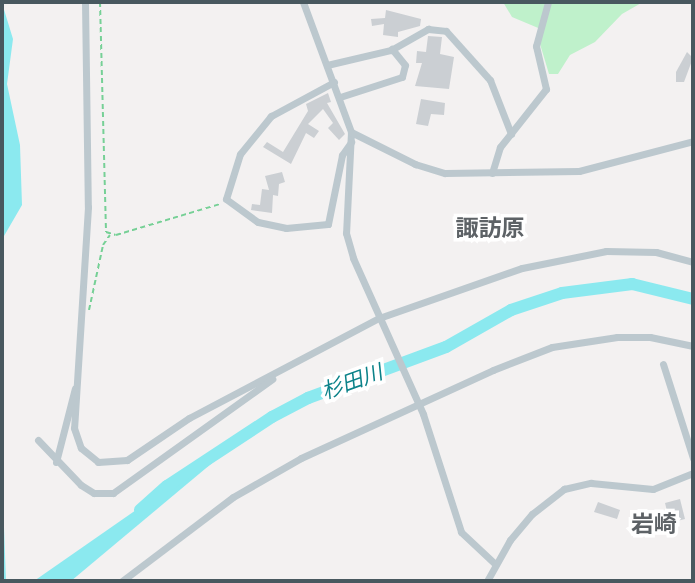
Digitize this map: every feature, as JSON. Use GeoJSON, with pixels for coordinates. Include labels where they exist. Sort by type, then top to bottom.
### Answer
{"type":"FeatureCollection","features":[{"type":"Feature","properties":{"kind":"street"},"geometry":{"type":"LineString","coordinates":[[85,2],[89,161],[77,385],[77,442],[89,456],[108,465],[127,460],[189,418],[379,318],[522,268],[606,251],[656,251],[693,262]]}},
{"type":"Feature","properties":{"kind":"street"},"geometry":{"type":"LineString","coordinates":[[303,2],[351,132],[346,233],[379,318],[417,402],[461,532],[494,563]]}},
{"type":"Feature","properties":{"kind":"street"},"geometry":{"type":"LineString","coordinates":[[492,173],[500,147],[546,89],[536,46],[548,2]]}},
{"type":"Feature","properties":{"kind":"street"},"geometry":{"type":"LineString","coordinates":[[327,65],[392,49],[428,29],[446,31],[490,80],[511,134]]}},
{"type":"Feature","properties":{"kind":"street"},"geometry":{"type":"LineString","coordinates":[[340,97],[402,77],[405,65],[392,49]]}},
{"type":"Feature","properties":{"kind":"street"},"geometry":{"type":"LineString","coordinates":[[334,82],[271,116],[240,154],[226,200],[258,222],[286,228],[328,224],[342,155],[351,142]]}},
{"type":"Feature","properties":{"kind":"street"},"geometry":{"type":"LineString","coordinates":[[351,132],[435,170],[492,173],[579,171],[693,141]]}},
{"type":"Feature","properties":{"kind":"street"},"geometry":{"type":"LineString","coordinates":[[121,581],[233,497],[300,458],[417,402],[552,347],[617,337],[693,346]]}},
{"type":"Feature","properties":{"kind":"street"},"geometry":{"type":"LineString","coordinates":[[663,364],[693,458]]}},
{"type":"Feature","properties":{"kind":"street"},"geometry":{"type":"LineString","coordinates":[[38,440],[56,462],[94,493],[113,493],[277,373]]}},
{"type":"Feature","properties":{"kind":"street"},"geometry":{"type":"LineString","coordinates":[[56,462],[77,385]]}},
{"type":"Feature","properties":{"kind":"street"},"geometry":{"type":"LineString","coordinates":[[487,581],[494,563],[532,514],[564,489],[591,483],[653,489],[693,473]]}},
{"type":"Feature","properties":{"kind":"path"},"geometry":{"type":"LineString","coordinates":[[100,2],[105,225],[111,235]]}},
{"type":"Feature","properties":{"kind":"path"},"geometry":{"type":"LineString","coordinates":[[80,326],[87,318],[103,244],[111,235],[226,200]]}},
{"type":"Feature","properties":{"kind":"green space"},"geometry":{"type":"Polygon","coordinates":[[[503,2],[643,2],[622,14],[595,42],[570,55],[558,74],[549,74],[540,44],[543,30],[512,17],[503,2]]]}},
{"type":"Feature","properties":{"kind":"water"},"geometry":{"type":"Polygon","coordinates":[[[2,3],[13,39],[7,84],[20,145],[22,205],[4,236],[2,473],[2,3]]]}},
{"type":"Feature","properties":{"kind":"water"},"geometry":{"type":"Polygon","coordinates":[[[254,428],[71,581],[34,581],[254,428]]]}},
{"type":"Feature","properties":{"kind":"water"},"geometry":{"type":"Polygon","coordinates":[[[2,473],[6,581],[2,581],[2,473]]]}},
{"type":"Feature","properties":{"kind":"building"},"geometry":{"type":"Polygon","coordinates":[[[386,10],[421,19],[420,26],[398,32],[398,37],[383,35],[384,24],[372,26],[371,19],[385,18],[386,10]]]}},
{"type":"Feature","properties":{"kind":"building"},"geometry":{"type":"Polygon","coordinates":[[[428,36],[442,37],[440,54],[454,57],[449,89],[415,86],[422,63],[416,63],[417,51],[426,52],[428,36]]]}},
{"type":"Feature","properties":{"kind":"building"},"geometry":{"type":"Polygon","coordinates":[[[687,52],[693,58],[684,82],[676,82],[676,72],[687,52]]]}},
{"type":"Feature","properties":{"kind":"building"},"geometry":{"type":"Polygon","coordinates":[[[328,93],[331,102],[327,103],[345,134],[339,140],[328,128],[333,123],[323,109],[308,124],[319,131],[314,138],[306,133],[291,164],[263,147],[267,142],[283,152],[308,111],[306,104],[328,93]]]}},
{"type":"Feature","properties":{"kind":"building"},"geometry":{"type":"Polygon","coordinates":[[[421,99],[445,103],[444,115],[431,114],[428,126],[416,124],[421,99]]]}},
{"type":"Feature","properties":{"kind":"building"},"geometry":{"type":"Polygon","coordinates":[[[282,172],[285,182],[279,184],[278,196],[273,195],[272,213],[251,210],[252,204],[260,205],[262,189],[269,190],[265,176],[282,172]]]}},
{"type":"Feature","properties":{"kind":"building"},"geometry":{"type":"Polygon","coordinates":[[[680,499],[685,519],[677,521],[674,509],[667,511],[665,503],[680,499]]]}},
{"type":"Feature","properties":{"kind":"building"},"geometry":{"type":"Polygon","coordinates":[[[598,502],[620,510],[617,519],[594,512],[598,502]]]}},
{"type":"Feature","properties":{"kind":"waterway","name":"杉田川"},"geometry":{"type":"LineString","coordinates":[[140,510],[167,486],[272,417],[308,398],[446,347],[511,310],[562,293],[632,284],[693,299]]}},
{"type":"Feature","properties":{"kind":"district","name":"諏訪原"},"geometry":{"type":"Point","coordinates":[490,228]}},
{"type":"Feature","properties":{"kind":"district","name":"岩崎"},"geometry":{"type":"Point","coordinates":[654,524]}}]}
